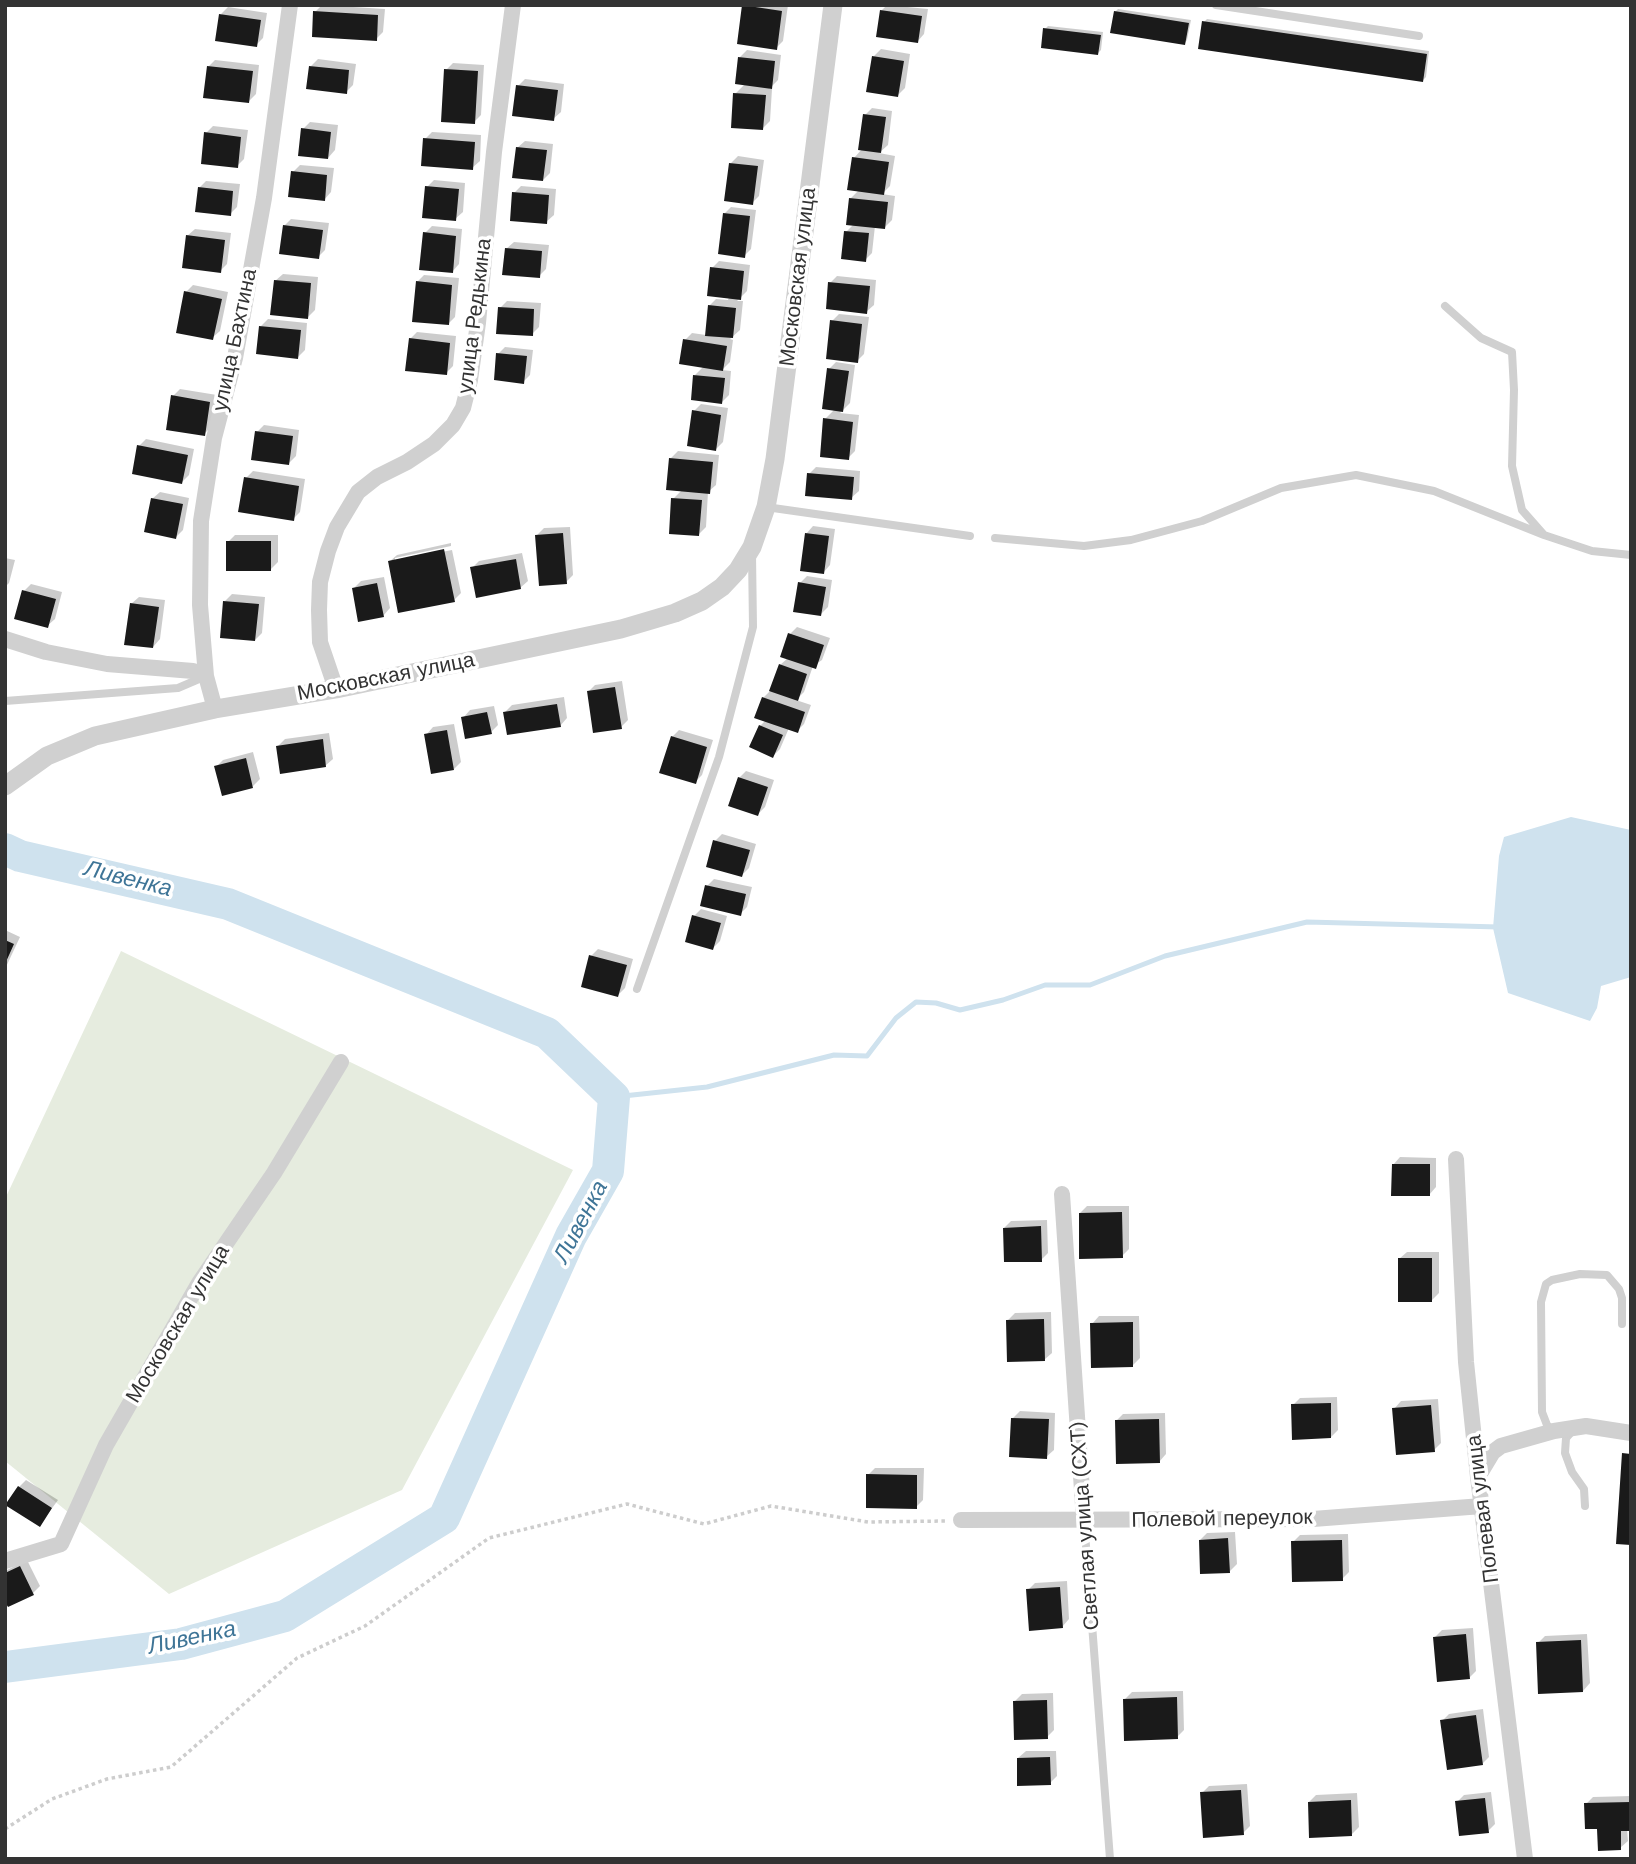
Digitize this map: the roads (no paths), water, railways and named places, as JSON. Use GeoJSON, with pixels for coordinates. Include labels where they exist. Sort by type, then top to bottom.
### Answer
{"type":"FeatureCollection","features":[{"type":"Feature","properties":{"kind":"street","name":"улица Бахтина"},"geometry":{"type":"LineString","coordinates":[[215,709],[205,676],[201,605],[201,521],[214,438],[235,358],[264,198],[290,5]]}},
{"type":"Feature","properties":{"kind":"street","name":"улица Редькина"},"geometry":{"type":"LineString","coordinates":[[336,689],[320,642],[319,610],[320,582],[337,527],[358,492],[377,477],[434,444],[453,425],[463,408],[478,323],[494,152],[513,5]]}},
{"type":"Feature","properties":{"kind":"street","name":"Московская улица"},"geometry":{"type":"LineString","coordinates":[[5,786],[47,756],[95,736],[215,709],[336,689],[621,629],[675,613],[702,601],[722,587],[752,547],[766,507],[775,459],[833,5]]}},
{"type":"Feature","properties":{"kind":"street"},"geometry":{"type":"LineString","coordinates":[[5,639],[46,652],[107,664],[181,669],[205,676]]}},
{"type":"Feature","properties":{"kind":"street","name":"Московская улица"},"geometry":{"type":"LineString","coordinates":[[5,1561],[61,1544],[106,1445],[198,1283],[274,1173],[341,1062]]}},
{"type":"Feature","properties":{"kind":"street","name":"Полевая улица"},"geometry":{"type":"LineString","coordinates":[[1457,1159],[1466,1362],[1525,1859]]}},
{"type":"Feature","properties":{"kind":"street","name":"Светлая улица (СХТ)"},"geometry":{"type":"LineString","coordinates":[[1062,1194],[1084,1520]]}},
{"type":"Feature","properties":{"kind":"street"},"geometry":{"type":"LineString","coordinates":[[1478,1477],[1493,1452],[1501,1446],[1576,1426],[1631,1433]]}},
{"type":"Feature","properties":{"kind":"street","name":"Полевой переулок"},"geometry":{"type":"LineString","coordinates":[[961,1520],[1313,1519],[1482,1506]]}},
{"type":"Feature","properties":{"kind":"lane"},"geometry":{"type":"LineString","coordinates":[[1216,5],[1419,36]]}},
{"type":"Feature","properties":{"kind":"lane"},"geometry":{"type":"LineString","coordinates":[[1445,306],[1481,338],[1512,352],[1512,466],[1522,510],[1544,535]]}},
{"type":"Feature","properties":{"kind":"lane"},"geometry":{"type":"LineString","coordinates":[[995,538],[1084,546],[1131,540],[1202,521],[1282,488],[1356,475],[1434,491],[1592,551],[1631,555]]}},
{"type":"Feature","properties":{"kind":"lane"},"geometry":{"type":"LineString","coordinates":[[766,507],[970,536]]}},
{"type":"Feature","properties":{"kind":"lane","name":"Московская улица"},"geometry":{"type":"LineString","coordinates":[[638,989],[722,744],[753,626],[752,547]]}},
{"type":"Feature","properties":{"kind":"lane"},"geometry":{"type":"LineString","coordinates":[[5,701],[178,688],[205,676]]}},
{"type":"Feature","properties":{"kind":"lane"},"geometry":{"type":"LineString","coordinates":[[1554,1431],[1546,1425],[1542,1412],[1541,1302],[1546,1284],[1552,1280],[1580,1274],[1606,1275],[1619,1289],[1622,1298],[1622,1324]]}},
{"type":"Feature","properties":{"kind":"lane"},"geometry":{"type":"LineString","coordinates":[[1576,1426],[1566,1438],[1565,1452],[1572,1472],[1584,1489],[1586,1507]]}},
{"type":"Feature","properties":{"kind":"lane","name":"Светлая улица (СХТ)"},"geometry":{"type":"LineString","coordinates":[[1084,1520],[1110,1859]]}},
{"type":"Feature","properties":{"kind":"water"},"geometry":{"type":"Polygon","coordinates":[[[1571,817],[1631,830],[1631,977],[1601,986],[1597,1008],[1590,1021],[1508,993],[1493,928],[1499,856],[1504,837],[1571,817]]]}},
{"type":"Feature","properties":{"kind":"waterway","name":"Ливенка"},"geometry":{"type":"LineString","coordinates":[[5,849],[20,856],[228,904],[547,1033],[614,1097],[608,1171],[571,1236],[444,1518],[285,1616],[181,1644],[5,1667]]}},
{"type":"Feature","properties":{"kind":"waterway"},"geometry":{"type":"LineString","coordinates":[[614,1097],[707,1087],[834,1055],[867,1056],[896,1018],[916,1002],[936,1003],[960,1010],[1003,1000],[1045,985],[1090,985],[1165,956],[1307,922],[1499,927]]}}]}
